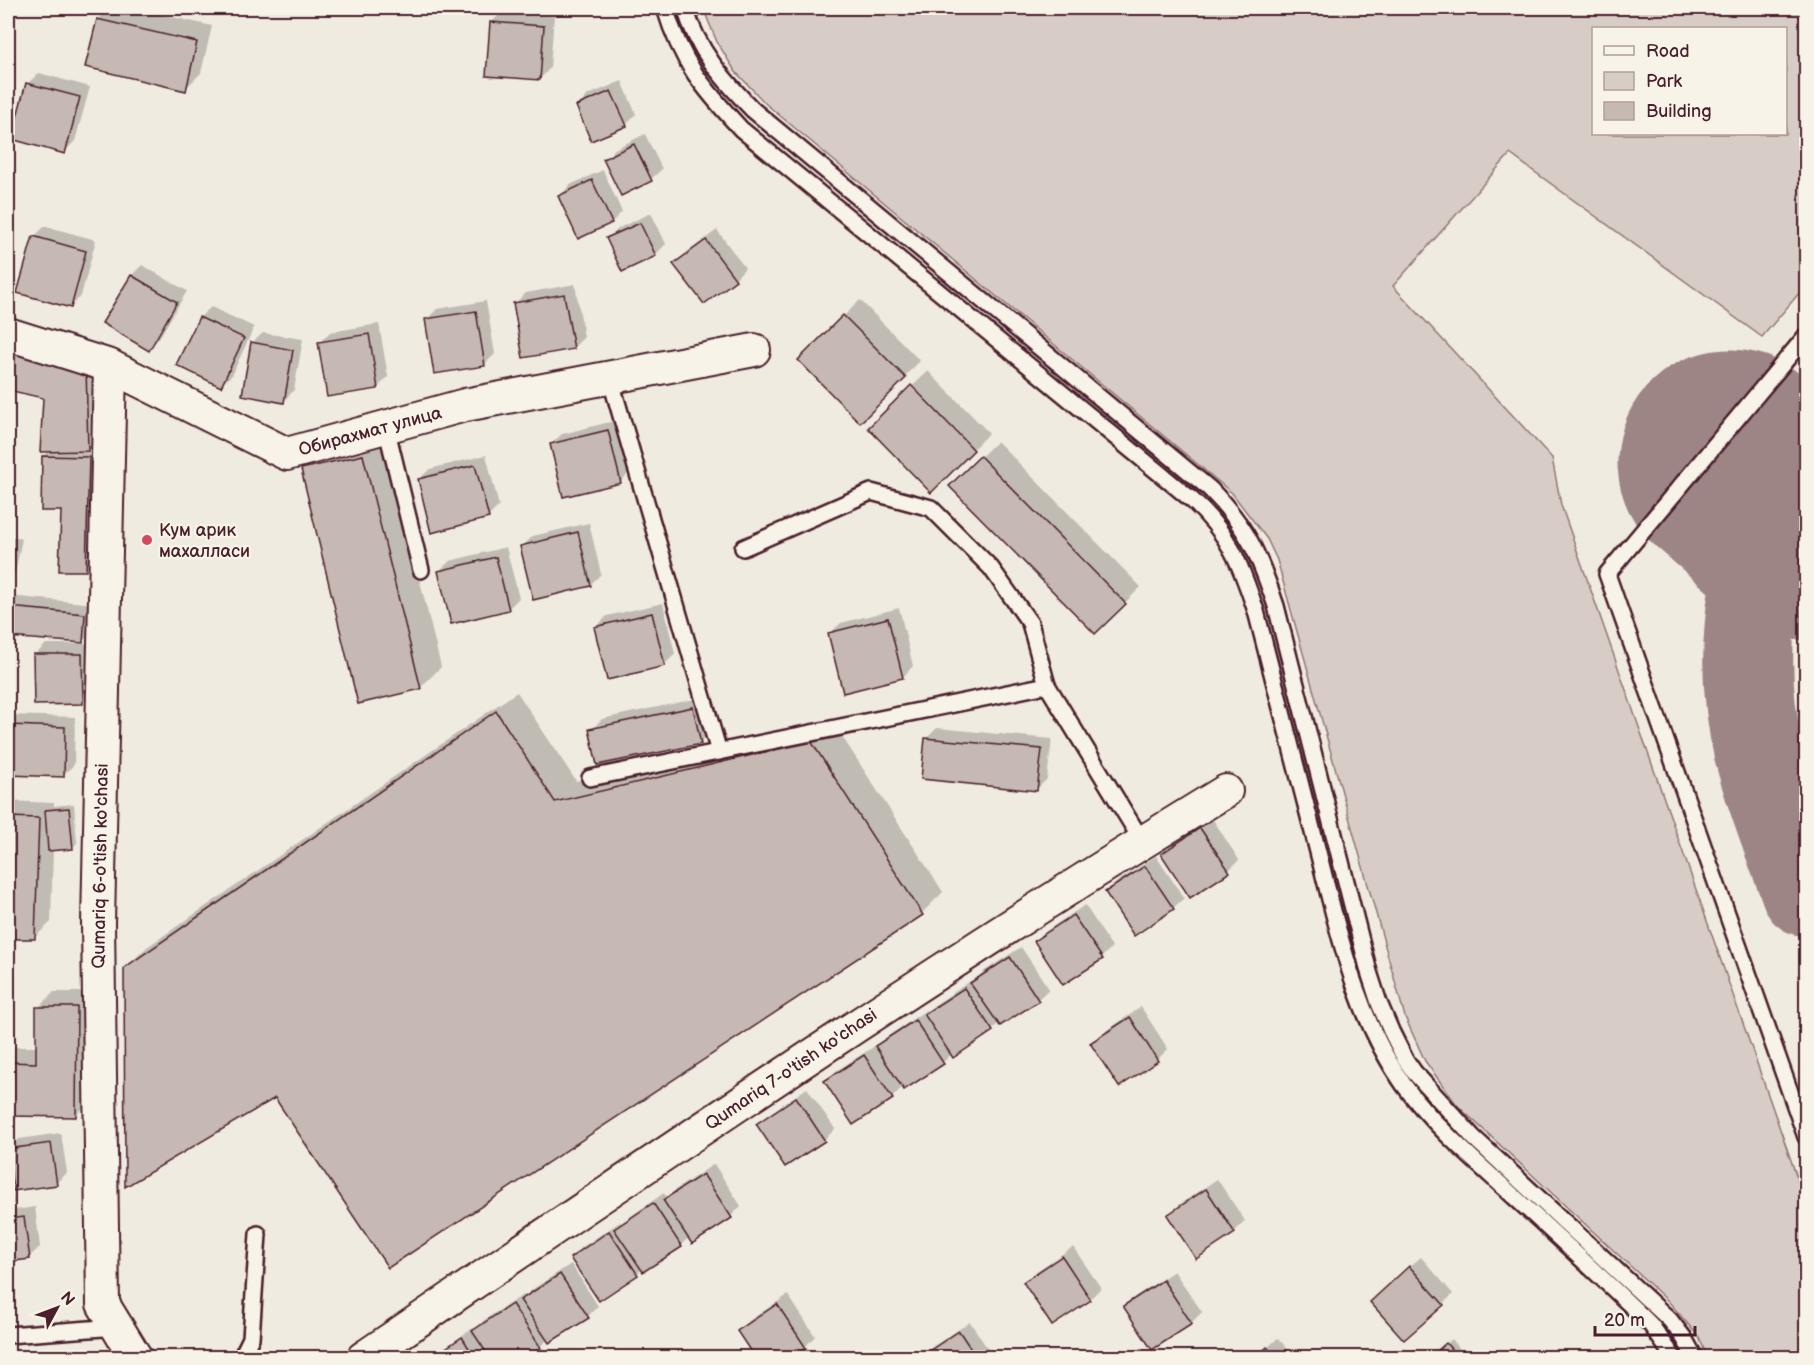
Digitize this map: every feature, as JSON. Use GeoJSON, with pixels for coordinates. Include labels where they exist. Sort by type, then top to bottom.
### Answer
{"type":"FeatureCollection","features":[{"type":"Feature","properties":{"kind":"street","name":"Обирахмат улица"},"geometry":{"type":"LineString","coordinates":[[8,334],[110,366],[287,454],[465,405],[754,350]]}},
{"type":"Feature","properties":{"kind":"street","name":"Qumariq 6-o'tish ko'chasi"},"geometry":{"type":"LineString","coordinates":[[110,366],[98,923],[103,1304],[136,1358]]}},
{"type":"Feature","properties":{"kind":"street","name":"Qumariq 7-o'tish ko'chasi"},"geometry":{"type":"LineString","coordinates":[[363,1358],[897,998],[1226,790]]}},
{"type":"Feature","properties":{"kind":"lane"},"geometry":{"type":"LineString","coordinates":[[665,8],[674,34],[695,76],[741,129],[1192,500],[1225,537],[1241,566],[1256,611],[1331,903],[1353,979],[1365,1012],[1387,1057],[1410,1092],[1462,1149],[1651,1325],[1674,1358]]}},
{"type":"Feature","properties":{"kind":"lane"},"geometry":{"type":"LineString","coordinates":[[684,8],[694,33],[710,61],[722,78],[753,110],[1210,489],[1232,513],[1259,556],[1276,606],[1369,972],[1379,1003],[1405,1059],[1424,1084],[1473,1137],[1670,1320],[1684,1338],[1695,1358]]}},
{"type":"Feature","properties":{"kind":"lane"},"geometry":{"type":"LineString","coordinates":[[1806,336],[1607,574],[1806,1137]]}},
{"type":"Feature","properties":{"kind":"lane"},"geometry":{"type":"LineString","coordinates":[[610,378],[719,752]]}},
{"type":"Feature","properties":{"kind":"lane"},"geometry":{"type":"LineString","coordinates":[[386,427],[421,570]]}},
{"type":"Feature","properties":{"kind":"lane"},"geometry":{"type":"LineString","coordinates":[[743,548],[871,492],[931,508],[991,568],[1030,623],[1047,685],[1142,841]]}},
{"type":"Feature","properties":{"kind":"lane"},"geometry":{"type":"LineString","coordinates":[[590,778],[1047,685]]}},
{"type":"Feature","properties":{"kind":"lane"},"geometry":{"type":"LineString","coordinates":[[241,1358],[251,1338],[258,1234]]}},
{"type":"Feature","properties":{"kind":"lane"},"geometry":{"type":"LineString","coordinates":[[8,1335],[117,1327]]}},
{"type":"Feature","properties":{"kind":"green space"},"geometry":{"type":"Polygon","coordinates":[[[703,8],[1806,8],[1806,285],[1762,337],[1510,154],[1393,286],[1552,458],[1561,505],[1806,1203],[1806,1357],[1707,1357],[1699,1337],[1669,1302],[1457,1105],[1425,1061],[1405,1017],[1277,560],[1267,539],[1232,493],[766,104],[735,71],[717,42],[703,8]]]}},
{"type":"Feature","properties":{"kind":"building"},"geometry":{"type":"Polygon","coordinates":[[[97,19],[197,42],[186,91],[85,67],[97,19]]]}},
{"type":"Feature","properties":{"kind":"building"},"geometry":{"type":"Polygon","coordinates":[[[490,22],[544,26],[540,80],[486,76],[490,22]]]}},
{"type":"Feature","properties":{"kind":"building"},"geometry":{"type":"Polygon","coordinates":[[[26,83],[80,97],[65,154],[11,139],[26,83]]]}},
{"type":"Feature","properties":{"kind":"building"},"geometry":{"type":"Polygon","coordinates":[[[611,91],[627,126],[591,141],[576,106],[611,91]]]}},
{"type":"Feature","properties":{"kind":"building"},"geometry":{"type":"Polygon","coordinates":[[[634,144],[652,181],[621,196],[603,159],[634,144]]]}},
{"type":"Feature","properties":{"kind":"building"},"geometry":{"type":"Polygon","coordinates":[[[592,180],[612,223],[578,239],[558,196],[592,180]]]}},
{"type":"Feature","properties":{"kind":"building"},"geometry":{"type":"Polygon","coordinates":[[[640,223],[656,256],[622,272],[606,238],[640,223]]]}},
{"type":"Feature","properties":{"kind":"building"},"geometry":{"type":"Polygon","coordinates":[[[33,236],[86,251],[71,308],[17,293],[33,236]]]}},
{"type":"Feature","properties":{"kind":"building"},"geometry":{"type":"Polygon","coordinates":[[[706,240],[736,280],[704,304],[673,264],[706,240]]]}},
{"type":"Feature","properties":{"kind":"building"},"geometry":{"type":"Polygon","coordinates":[[[131,275],[177,302],[149,351],[102,323],[131,275]]]}},
{"type":"Feature","properties":{"kind":"building"},"geometry":{"type":"Polygon","coordinates":[[[564,294],[574,349],[523,358],[513,303],[564,294]]]}},
{"type":"Feature","properties":{"kind":"building"},"geometry":{"type":"Polygon","coordinates":[[[476,311],[485,366],[434,374],[425,319],[476,311]]]}},
{"type":"Feature","properties":{"kind":"building"},"geometry":{"type":"Polygon","coordinates":[[[843,315],[906,378],[860,423],[798,360],[843,315]]]}},
{"type":"Feature","properties":{"kind":"building"},"geometry":{"type":"Polygon","coordinates":[[[199,317],[244,338],[221,387],[176,365],[199,317]]]}},
{"type":"Feature","properties":{"kind":"building"},"geometry":{"type":"Polygon","coordinates":[[[369,334],[378,389],[327,397],[318,342],[369,334]]]}},
{"type":"Feature","properties":{"kind":"building"},"geometry":{"type":"Polygon","coordinates":[[[251,342],[293,350],[284,403],[242,395],[251,342]]]}},
{"type":"Feature","properties":{"kind":"building"},"geometry":{"type":"Polygon","coordinates":[[[8,344],[86,365],[88,451],[40,452],[43,398],[8,390],[8,344]]]}},
{"type":"Feature","properties":{"kind":"building"},"geometry":{"type":"Polygon","coordinates":[[[911,385],[974,450],[931,493],[868,428],[911,385]]]}},
{"type":"Feature","properties":{"kind":"building"},"geometry":{"type":"Polygon","coordinates":[[[608,430],[621,483],[563,497],[550,444],[608,430]]]}},
{"type":"Feature","properties":{"kind":"building"},"geometry":{"type":"Polygon","coordinates":[[[363,455],[421,689],[358,704],[301,469],[363,455]]]}},
{"type":"Feature","properties":{"kind":"building"},"geometry":{"type":"Polygon","coordinates":[[[42,456],[89,457],[86,571],[59,571],[61,511],[41,511],[42,456]]]}},
{"type":"Feature","properties":{"kind":"building"},"geometry":{"type":"Polygon","coordinates":[[[980,456],[1126,604],[1095,634],[949,486],[980,456]]]}},
{"type":"Feature","properties":{"kind":"building"},"geometry":{"type":"Polygon","coordinates":[[[475,465],[489,518],[431,533],[418,479],[475,465]]]}},
{"type":"Feature","properties":{"kind":"building"},"geometry":{"type":"Polygon","coordinates":[[[578,532],[591,586],[533,600],[520,546],[578,532]]]}},
{"type":"Feature","properties":{"kind":"building"},"geometry":{"type":"Polygon","coordinates":[[[496,557],[509,610],[451,624],[438,571],[496,557]]]}},
{"type":"Feature","properties":{"kind":"building"},"geometry":{"type":"Polygon","coordinates":[[[8,607],[85,614],[83,643],[8,637],[8,607]]]}},
{"type":"Feature","properties":{"kind":"building"},"geometry":{"type":"Polygon","coordinates":[[[652,613],[665,666],[607,680],[594,627],[652,613]]]}},
{"type":"Feature","properties":{"kind":"building"},"geometry":{"type":"Polygon","coordinates":[[[888,618],[903,678],[843,693],[828,633],[888,618]]]}},
{"type":"Feature","properties":{"kind":"building"},"geometry":{"type":"Polygon","coordinates":[[[33,654],[82,654],[83,704],[34,705],[33,654]]]}},
{"type":"Feature","properties":{"kind":"building"},"geometry":{"type":"Polygon","coordinates":[[[693,707],[701,744],[597,765],[589,729],[693,707]]]}},
{"type":"Feature","properties":{"kind":"building"},"geometry":{"type":"Polygon","coordinates":[[[496,711],[555,802],[811,741],[923,915],[388,1268],[275,1098],[125,1187],[124,968],[496,711]]]}},
{"type":"Feature","properties":{"kind":"building"},"geometry":{"type":"Polygon","coordinates":[[[8,725],[65,727],[64,777],[8,775],[8,725]]]}},
{"type":"Feature","properties":{"kind":"building"},"geometry":{"type":"Polygon","coordinates":[[[925,738],[1042,749],[1037,791],[921,779],[925,738]]]}},
{"type":"Feature","properties":{"kind":"building"},"geometry":{"type":"Polygon","coordinates":[[[69,808],[73,849],[48,851],[45,810],[69,808]]]}},
{"type":"Feature","properties":{"kind":"building"},"geometry":{"type":"Polygon","coordinates":[[[8,817],[39,818],[35,939],[8,939],[8,817]]]}},
{"type":"Feature","properties":{"kind":"building"},"geometry":{"type":"Polygon","coordinates":[[[1200,828],[1230,872],[1190,898],[1161,854],[1200,828]]]}},
{"type":"Feature","properties":{"kind":"building"},"geometry":{"type":"Polygon","coordinates":[[[1145,866],[1174,909],[1134,936],[1105,892],[1145,866]]]}},
{"type":"Feature","properties":{"kind":"building"},"geometry":{"type":"Polygon","coordinates":[[[1073,915],[1103,959],[1063,985],[1034,941],[1073,915]]]}},
{"type":"Feature","properties":{"kind":"building"},"geometry":{"type":"Polygon","coordinates":[[[1010,957],[1039,1001],[1000,1026],[970,983],[1010,957]]]}},
{"type":"Feature","properties":{"kind":"building"},"geometry":{"type":"Polygon","coordinates":[[[964,988],[993,1031],[953,1058],[924,1014],[964,988]]]}},
{"type":"Feature","properties":{"kind":"building"},"geometry":{"type":"Polygon","coordinates":[[[36,1007],[77,1007],[76,1117],[8,1116],[8,1062],[36,1063],[36,1007]]]}},
{"type":"Feature","properties":{"kind":"building"},"geometry":{"type":"Polygon","coordinates":[[[1130,1017],[1158,1061],[1119,1087],[1090,1043],[1130,1017]]]}},
{"type":"Feature","properties":{"kind":"building"},"geometry":{"type":"Polygon","coordinates":[[[915,1020],[944,1064],[904,1090],[875,1046],[915,1020]]]}},
{"type":"Feature","properties":{"kind":"building"},"geometry":{"type":"Polygon","coordinates":[[[864,1055],[893,1099],[853,1125],[824,1081],[864,1055]]]}},
{"type":"Feature","properties":{"kind":"building"},"geometry":{"type":"Polygon","coordinates":[[[796,1097],[825,1141],[785,1167],[756,1124],[796,1097]]]}},
{"type":"Feature","properties":{"kind":"building"},"geometry":{"type":"Polygon","coordinates":[[[51,1143],[57,1185],[13,1191],[8,1149],[51,1143]]]}},
{"type":"Feature","properties":{"kind":"building"},"geometry":{"type":"Polygon","coordinates":[[[703,1174],[732,1218],[692,1244],[663,1200],[703,1174]]]}},
{"type":"Feature","properties":{"kind":"building"},"geometry":{"type":"Polygon","coordinates":[[[1206,1189],[1235,1233],[1196,1259],[1167,1215],[1206,1189]]]}},
{"type":"Feature","properties":{"kind":"building"},"geometry":{"type":"Polygon","coordinates":[[[653,1203],[682,1247],[643,1272],[614,1229],[653,1203]]]}},
{"type":"Feature","properties":{"kind":"building"},"geometry":{"type":"Polygon","coordinates":[[[24,1217],[30,1259],[8,1262],[8,1219],[24,1217]]]}},
{"type":"Feature","properties":{"kind":"building"},"geometry":{"type":"Polygon","coordinates":[[[609,1231],[638,1275],[599,1301],[570,1258],[609,1231]]]}},
{"type":"Feature","properties":{"kind":"building"},"geometry":{"type":"Polygon","coordinates":[[[1062,1256],[1091,1300],[1052,1326],[1023,1282],[1062,1256]]]}},
{"type":"Feature","properties":{"kind":"building"},"geometry":{"type":"Polygon","coordinates":[[[1409,1266],[1444,1305],[1404,1340],[1370,1302],[1409,1266]]]}},
{"type":"Feature","properties":{"kind":"building"},"geometry":{"type":"Polygon","coordinates":[[[560,1274],[589,1318],[549,1343],[520,1300],[560,1274]]]}},
{"type":"Feature","properties":{"kind":"building"},"geometry":{"type":"Polygon","coordinates":[[[1163,1280],[1192,1324],[1152,1350],[1123,1306],[1163,1280]]]}},
{"type":"Feature","properties":{"kind":"building"},"geometry":{"type":"Polygon","coordinates":[[[512,1304],[541,1348],[526,1358],[490,1358],[472,1331],[512,1304]]]}},
{"type":"Feature","properties":{"kind":"building"},"geometry":{"type":"Polygon","coordinates":[[[777,1304],[806,1348],[791,1358],[755,1358],[737,1331],[777,1304]]]}},
{"type":"Feature","properties":{"kind":"building"},"geometry":{"type":"Polygon","coordinates":[[[959,1331],[977,1358],[920,1357],[959,1331]]]}},
{"type":"Feature","properties":{"kind":"building"},"geometry":{"type":"Polygon","coordinates":[[[462,1337],[475,1358],[431,1358],[462,1337]]]}},
{"type":"Feature","properties":{"kind":"building"},"geometry":{"type":"Polygon","coordinates":[[[1446,1343],[1459,1358],[1429,1358],[1446,1343]]]}},
{"type":"Feature","properties":{"kind":"building"},"geometry":{"type":"Polygon","coordinates":[[[1267,1347],[1276,1358],[1255,1358],[1267,1347]]]}},
{"type":"Feature","properties":{"kind":"taxiway"},"geometry":{"type":"LineString","coordinates":[[1806,478],[1785,508],[1771,535],[1761,564],[1754,595],[1748,660],[1753,723],[1759,753],[1806,891]]}},
{"type":"Feature","properties":{"kind":"runway"},"geometry":{"type":"LineString","coordinates":[[1730,462],[1806,528]]}},
{"type":"Feature","properties":{"kind":"place","name":"Кум арик махалласи"},"geometry":{"type":"Point","coordinates":[147,540]}}]}
